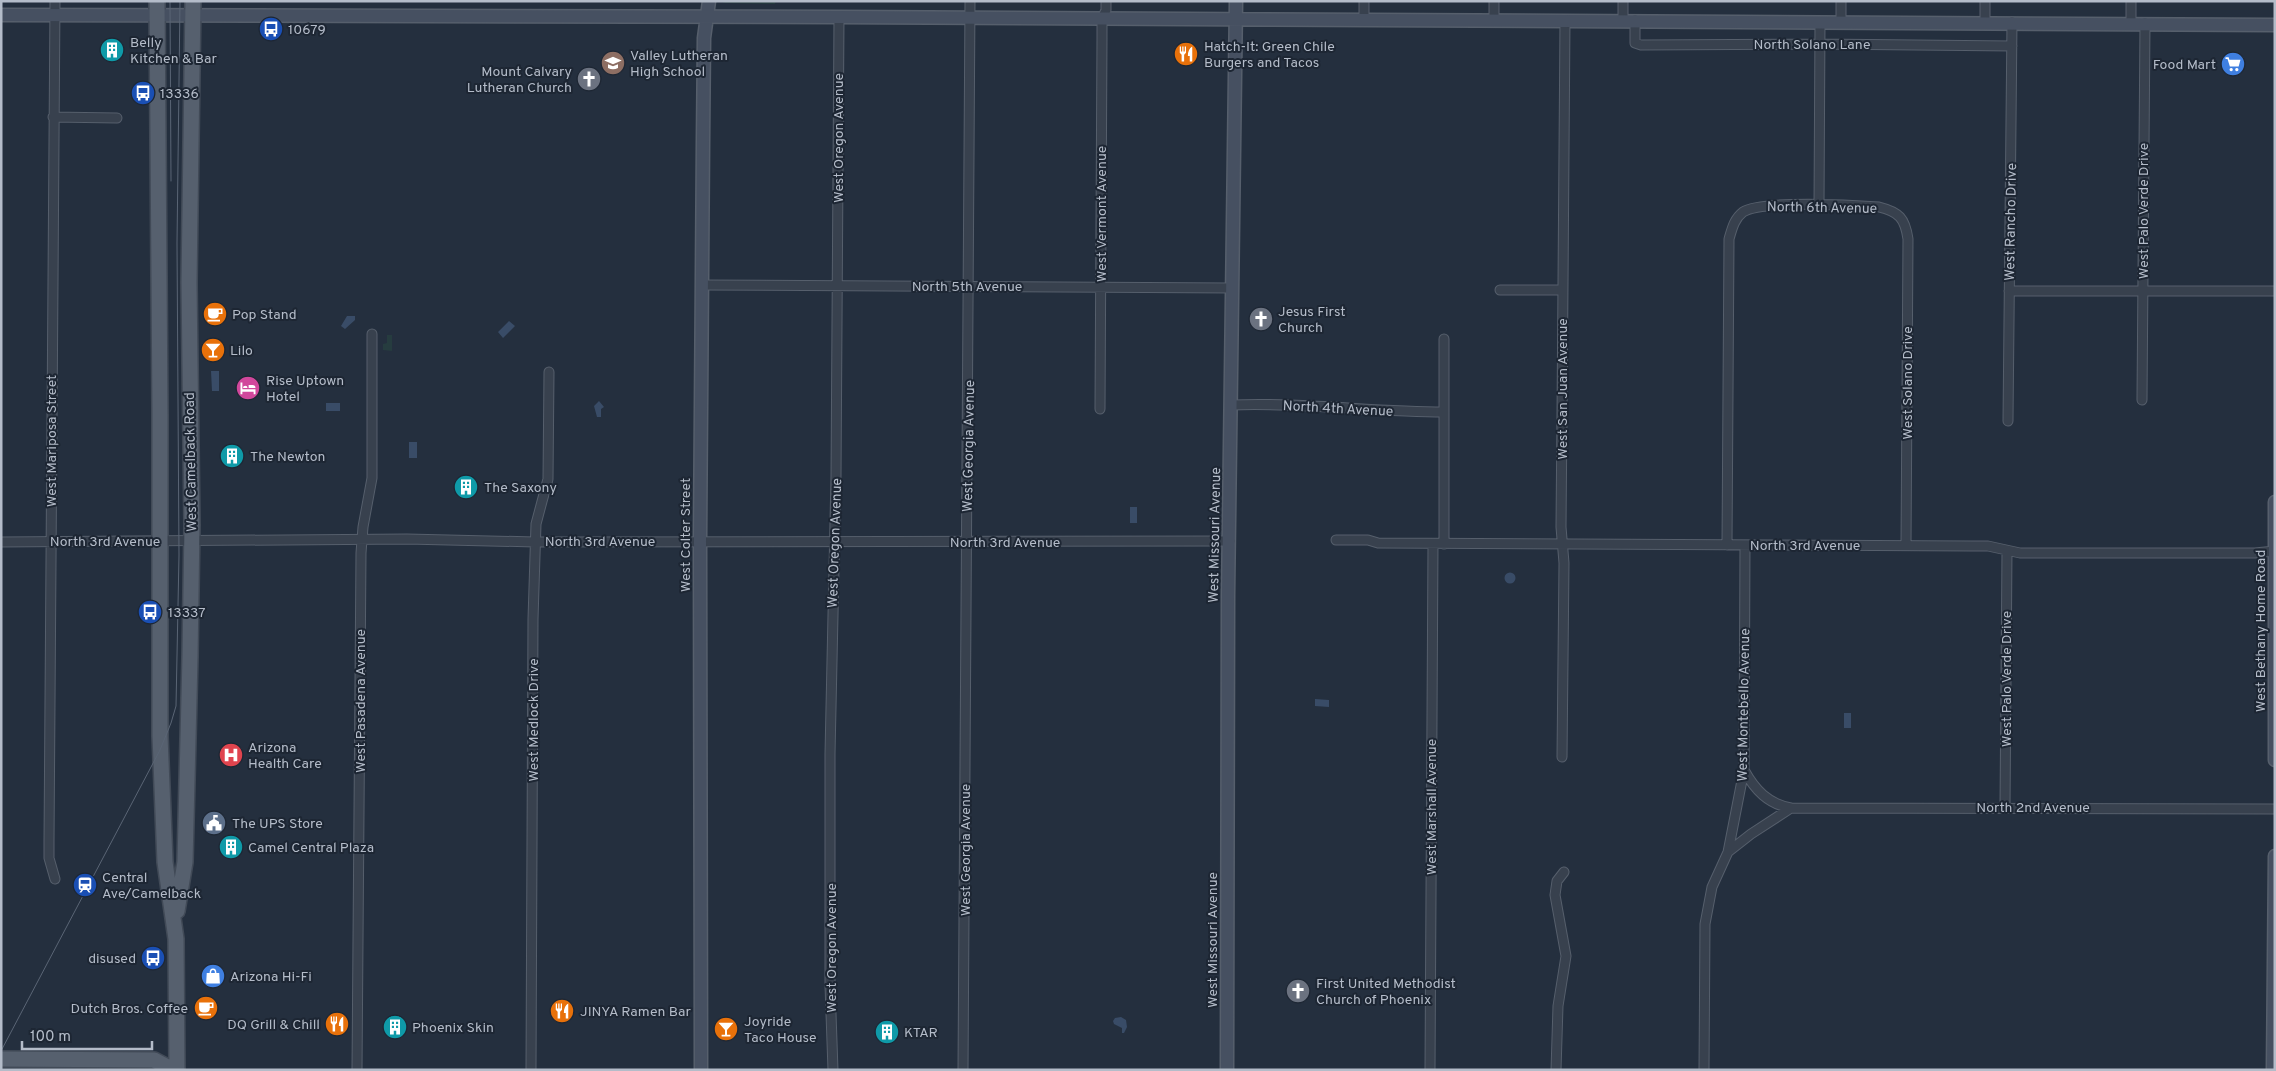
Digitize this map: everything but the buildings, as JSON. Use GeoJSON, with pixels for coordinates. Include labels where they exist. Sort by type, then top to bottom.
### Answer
{"type":"FeatureCollection","features":[{"type":"Feature","properties":{"kind":"main road","name":"West Colter Street"},"geometry":{"type":"LineString","coordinates":[[701,1070],[700,542],[704,38],[709,1]]}},
{"type":"Feature","properties":{"kind":"main road","name":"West Missouri Avenue"},"geometry":{"type":"LineString","coordinates":[[1227,1070],[1231,405],[1236,1]]}},
{"type":"Feature","properties":{"kind":"main road"},"geometry":{"type":"LineString","coordinates":[[1,15],[54,15],[157,8],[193,8],[970,19],[2275,24]]}},
{"type":"Feature","properties":{"kind":"main road","name":"West Camelback Road"},"geometry":{"type":"LineString","coordinates":[[157,8],[160,736],[165,862],[175,922],[177,1070]]}},
{"type":"Feature","properties":{"kind":"main road","name":"West Camelback Road"},"geometry":{"type":"LineString","coordinates":[[175,922],[185,862],[191,540],[189,283],[193,8]]}},
{"type":"Feature","properties":{"kind":"main road","name":"West Bethany Home Road"},"geometry":{"type":"LineString","coordinates":[[2275,502],[2275,760]]}},
{"type":"Feature","properties":{"kind":"main road"},"geometry":{"type":"LineString","coordinates":[[162,816],[174,841],[185,848]]}},
{"type":"Feature","properties":{"kind":"main road"},"geometry":{"type":"LineString","coordinates":[[2273,1070],[2275,856]]}},
{"type":"Feature","properties":{"kind":"main road"},"geometry":{"type":"LineString","coordinates":[[1,1059],[154,1060],[173,1070]]}},
{"type":"Feature","properties":{"kind":"street","name":"West Mariposa Street"},"geometry":{"type":"LineString","coordinates":[[54,1],[49,858],[55,879]]}},
{"type":"Feature","properties":{"kind":"street","name":"West Georgia Avenue"},"geometry":{"type":"LineString","coordinates":[[963,1070],[970,286],[970,1]]}},
{"type":"Feature","properties":{"kind":"street","name":"West Vermont Avenue"},"geometry":{"type":"LineString","coordinates":[[1100,409],[1102,19],[1106,10],[1106,1]]}},
{"type":"Feature","properties":{"kind":"street"},"geometry":{"type":"LineString","coordinates":[[1364,1],[1364,20]]}},
{"type":"Feature","properties":{"kind":"street"},"geometry":{"type":"LineString","coordinates":[[1494,1],[1494,20]]}},
{"type":"Feature","properties":{"kind":"street"},"geometry":{"type":"LineString","coordinates":[[1623,1],[1629,21]]}},
{"type":"Feature","properties":{"kind":"street"},"geometry":{"type":"LineString","coordinates":[[1840,22],[1841,1]]}},
{"type":"Feature","properties":{"kind":"street"},"geometry":{"type":"LineString","coordinates":[[1985,1],[1985,22]]}},
{"type":"Feature","properties":{"kind":"street"},"geometry":{"type":"LineString","coordinates":[[2131,1],[2131,22]]}},
{"type":"Feature","properties":{"kind":"street","name":"West Oregon Avenue"},"geometry":{"type":"LineString","coordinates":[[832,1070],[830,754],[839,17]]}},
{"type":"Feature","properties":{"kind":"street","name":"West San Juan Avenue"},"geometry":{"type":"LineString","coordinates":[[1562,757],[1564,20]]}},
{"type":"Feature","properties":{"kind":"street","name":"North Solano Lane"},"geometry":{"type":"LineString","coordinates":[[1629,21],[1635,43],[1641,45],[2012,46]]}},
{"type":"Feature","properties":{"kind":"street"},"geometry":{"type":"LineString","coordinates":[[1820,22],[1820,206]]}},
{"type":"Feature","properties":{"kind":"street","name":"West Rancho Drive"},"geometry":{"type":"LineString","coordinates":[[2008,421],[2012,22]]}},
{"type":"Feature","properties":{"kind":"street","name":"West Palo Verde Drive"},"geometry":{"type":"LineString","coordinates":[[2142,400],[2145,23]]}},
{"type":"Feature","properties":{"kind":"street"},"geometry":{"type":"LineString","coordinates":[[54,117],[117,118]]}},
{"type":"Feature","properties":{"kind":"street","name":"North 6th Avenue"},"geometry":{"type":"LineString","coordinates":[[1727,545],[1729,240],[1737,218],[1744,211],[1756,207],[1879,207],[1890,209],[1905,222]]}},
{"type":"Feature","properties":{"kind":"street","name":"West Solano Drive"},"geometry":{"type":"LineString","coordinates":[[1905,222],[1908,239],[1906,545]]}},
{"type":"Feature","properties":{"kind":"street","name":"North 5th Avenue"},"geometry":{"type":"LineString","coordinates":[[702,285],[1232,288]]}},
{"type":"Feature","properties":{"kind":"street"},"geometry":{"type":"LineString","coordinates":[[1500,290],[1563,290]]}},
{"type":"Feature","properties":{"kind":"street"},"geometry":{"type":"LineString","coordinates":[[2009,291],[2275,292]]}},
{"type":"Feature","properties":{"kind":"street","name":"West Pasadena Avenue"},"geometry":{"type":"LineString","coordinates":[[358,1070],[362,539],[372,478],[372,334]]}},
{"type":"Feature","properties":{"kind":"street"},"geometry":{"type":"LineString","coordinates":[[1444,339],[1444,544]]}},
{"type":"Feature","properties":{"kind":"street","name":"West Medlock Drive"},"geometry":{"type":"LineString","coordinates":[[532,1070],[535,542],[536,524],[548,479],[549,372]]}},
{"type":"Feature","properties":{"kind":"street","name":"North 4th Avenue"},"geometry":{"type":"LineString","coordinates":[[1231,405],[1341,406],[1390,411],[1444,412]]}},
{"type":"Feature","properties":{"kind":"street","name":"North 3rd Avenue"},"geometry":{"type":"LineString","coordinates":[[1,542],[362,539],[535,542],[1230,541]]}},
{"type":"Feature","properties":{"kind":"street","name":"North 3rd Avenue"},"geometry":{"type":"LineString","coordinates":[[1336,540],[1433,544],[1988,546],[2020,553],[2275,551]]}},
{"type":"Feature","properties":{"kind":"street","name":"West Marshall Avenue"},"geometry":{"type":"LineString","coordinates":[[1430,1070],[1433,544]]}},
{"type":"Feature","properties":{"kind":"street","name":"West Montebello Avenue"},"geometry":{"type":"LineString","coordinates":[[1704,1070],[1705,924],[1712,887],[1728,852],[1744,770],[1744,545]]}},
{"type":"Feature","properties":{"kind":"street","name":"West Palo Verde Drive"},"geometry":{"type":"LineString","coordinates":[[2005,807],[2007,551]]}},
{"type":"Feature","properties":{"kind":"street","name":"North 2nd Avenue"},"geometry":{"type":"LineString","coordinates":[[1744,770],[1752,785],[1766,798],[1780,806],[1791,808],[2275,808]]}},
{"type":"Feature","properties":{"kind":"street"},"geometry":{"type":"LineString","coordinates":[[1728,852],[1751,834],[1791,808]]}},
{"type":"Feature","properties":{"kind":"street"},"geometry":{"type":"LineString","coordinates":[[1556,1070],[1558,1006],[1566,956],[1555,895],[1557,881],[1564,872]]}},
{"type":"Feature","properties":{"kind":"green space"},"geometry":{"type":"Polygon","coordinates":[[[720,1],[776,1],[775,4],[725,3],[720,1]]]}},
{"type":"Feature","properties":{"kind":"green space"},"geometry":{"type":"Polygon","coordinates":[[[387,335],[392,335],[392,351],[383,350],[383,344],[387,343],[387,335]]]}},
{"type":"Feature","properties":{"kind":"water"},"geometry":{"type":"Polygon","coordinates":[[[347,316],[355,316],[355,320],[345,329],[341,326],[347,316]]]}},
{"type":"Feature","properties":{"kind":"water"},"geometry":{"type":"Polygon","coordinates":[[[509,321],[515,326],[503,338],[498,332],[509,321]]]}},
{"type":"Feature","properties":{"kind":"water"},"geometry":{"type":"Polygon","coordinates":[[[211,371],[219,371],[219,391],[212,391],[211,371]]]}},
{"type":"Feature","properties":{"kind":"water"},"geometry":{"type":"Polygon","coordinates":[[[599,401],[604,407],[601,409],[601,417],[597,417],[594,406],[599,401]]]}},
{"type":"Feature","properties":{"kind":"water"},"geometry":{"type":"Polygon","coordinates":[[[326,403],[340,403],[340,411],[326,411],[326,403]]]}},
{"type":"Feature","properties":{"kind":"water"},"geometry":{"type":"Polygon","coordinates":[[[409,442],[417,442],[417,458],[409,458],[409,442]]]}},
{"type":"Feature","properties":{"kind":"water"},"geometry":{"type":"Polygon","coordinates":[[[1130,507],[1137,507],[1137,523],[1130,523],[1130,507]]]}},
{"type":"Feature","properties":{"kind":"water"},"geometry":{"type":"Polygon","coordinates":[[[1510,572],[1516,578],[1510,584],[1504,578],[1510,572]]]}},
{"type":"Feature","properties":{"kind":"water"},"geometry":{"type":"Polygon","coordinates":[[[1315,699],[1329,700],[1329,707],[1315,706],[1315,699]]]}},
{"type":"Feature","properties":{"kind":"water"},"geometry":{"type":"Polygon","coordinates":[[[1844,713],[1851,713],[1851,728],[1844,728],[1844,713]]]}},
{"type":"Feature","properties":{"kind":"water"},"geometry":{"type":"Polygon","coordinates":[[[1121,1017],[1126,1020],[1127,1027],[1124,1033],[1122,1033],[1122,1028],[1114,1024],[1113,1021],[1115,1018],[1121,1017]]]}},
{"type":"Feature","properties":{"kind":"tram line"},"geometry":{"type":"LineString","coordinates":[[170,1],[171,181]]}},
{"type":"Feature","properties":{"kind":"tram line"},"geometry":{"type":"LineString","coordinates":[[1,1051],[160,750],[176,706],[179,555],[177,243],[180,1]]}},
{"type":"Feature","properties":{"kind":"place","name":"10679"},"geometry":{"type":"Point","coordinates":[271,29]}},
{"type":"Feature","properties":{"kind":"place","name":"Belly Kitchen & Bar"},"geometry":{"type":"Point","coordinates":[112,50]}},
{"type":"Feature","properties":{"kind":"place","name":"Hatch-It: Green Chile Burgers and Tacos"},"geometry":{"type":"Point","coordinates":[1186,54]}},
{"type":"Feature","properties":{"kind":"place","name":"Valley Lutheran High School"},"geometry":{"type":"Point","coordinates":[613,63]}},
{"type":"Feature","properties":{"kind":"place","name":"Food Mart"},"geometry":{"type":"Point","coordinates":[2233,64]}},
{"type":"Feature","properties":{"kind":"place","name":"Mount Calvary Lutheran Church"},"geometry":{"type":"Point","coordinates":[589,79]}},
{"type":"Feature","properties":{"kind":"place","name":"13336"},"geometry":{"type":"Point","coordinates":[143,93]}},
{"type":"Feature","properties":{"kind":"place","name":"Pop Stand"},"geometry":{"type":"Point","coordinates":[215,314]}},
{"type":"Feature","properties":{"kind":"place","name":"Jesus First Church"},"geometry":{"type":"Point","coordinates":[1261,319]}},
{"type":"Feature","properties":{"kind":"place","name":"Lilo"},"geometry":{"type":"Point","coordinates":[213,350]}},
{"type":"Feature","properties":{"kind":"place","name":"Rise Uptown Hotel"},"geometry":{"type":"Point","coordinates":[248,388]}},
{"type":"Feature","properties":{"kind":"place","name":"The Newton"},"geometry":{"type":"Point","coordinates":[232,456]}},
{"type":"Feature","properties":{"kind":"place","name":"The Saxony"},"geometry":{"type":"Point","coordinates":[466,487]}},
{"type":"Feature","properties":{"kind":"place","name":"13337"},"geometry":{"type":"Point","coordinates":[150,612]}},
{"type":"Feature","properties":{"kind":"place","name":"Arizona Health Care"},"geometry":{"type":"Point","coordinates":[231,755]}},
{"type":"Feature","properties":{"kind":"place","name":"The UPS Store"},"geometry":{"type":"Point","coordinates":[214,823]}},
{"type":"Feature","properties":{"kind":"place","name":"Camel Central Plaza"},"geometry":{"type":"Point","coordinates":[231,847]}},
{"type":"Feature","properties":{"kind":"place","name":"Central Ave/Camelback"},"geometry":{"type":"Point","coordinates":[85,885]}},
{"type":"Feature","properties":{"kind":"place","name":"disused"},"geometry":{"type":"Point","coordinates":[153,958]}},
{"type":"Feature","properties":{"kind":"place","name":"Arizona Hi-Fi"},"geometry":{"type":"Point","coordinates":[213,976]}},
{"type":"Feature","properties":{"kind":"place","name":"First United Methodist Church of Phoenix"},"geometry":{"type":"Point","coordinates":[1298,991]}},
{"type":"Feature","properties":{"kind":"place","name":"Dutch Bros. Coffee"},"geometry":{"type":"Point","coordinates":[206,1008]}},
{"type":"Feature","properties":{"kind":"place","name":"JINYA Ramen Bar"},"geometry":{"type":"Point","coordinates":[562,1011]}},
{"type":"Feature","properties":{"kind":"place","name":"DQ Grill & Chill"},"geometry":{"type":"Point","coordinates":[337,1024]}},
{"type":"Feature","properties":{"kind":"place","name":"Phoenix Skin"},"geometry":{"type":"Point","coordinates":[395,1027]}},
{"type":"Feature","properties":{"kind":"place","name":"Joyride Taco House"},"geometry":{"type":"Point","coordinates":[726,1029]}},
{"type":"Feature","properties":{"kind":"place","name":"KTAR"},"geometry":{"type":"Point","coordinates":[887,1032]}}]}
